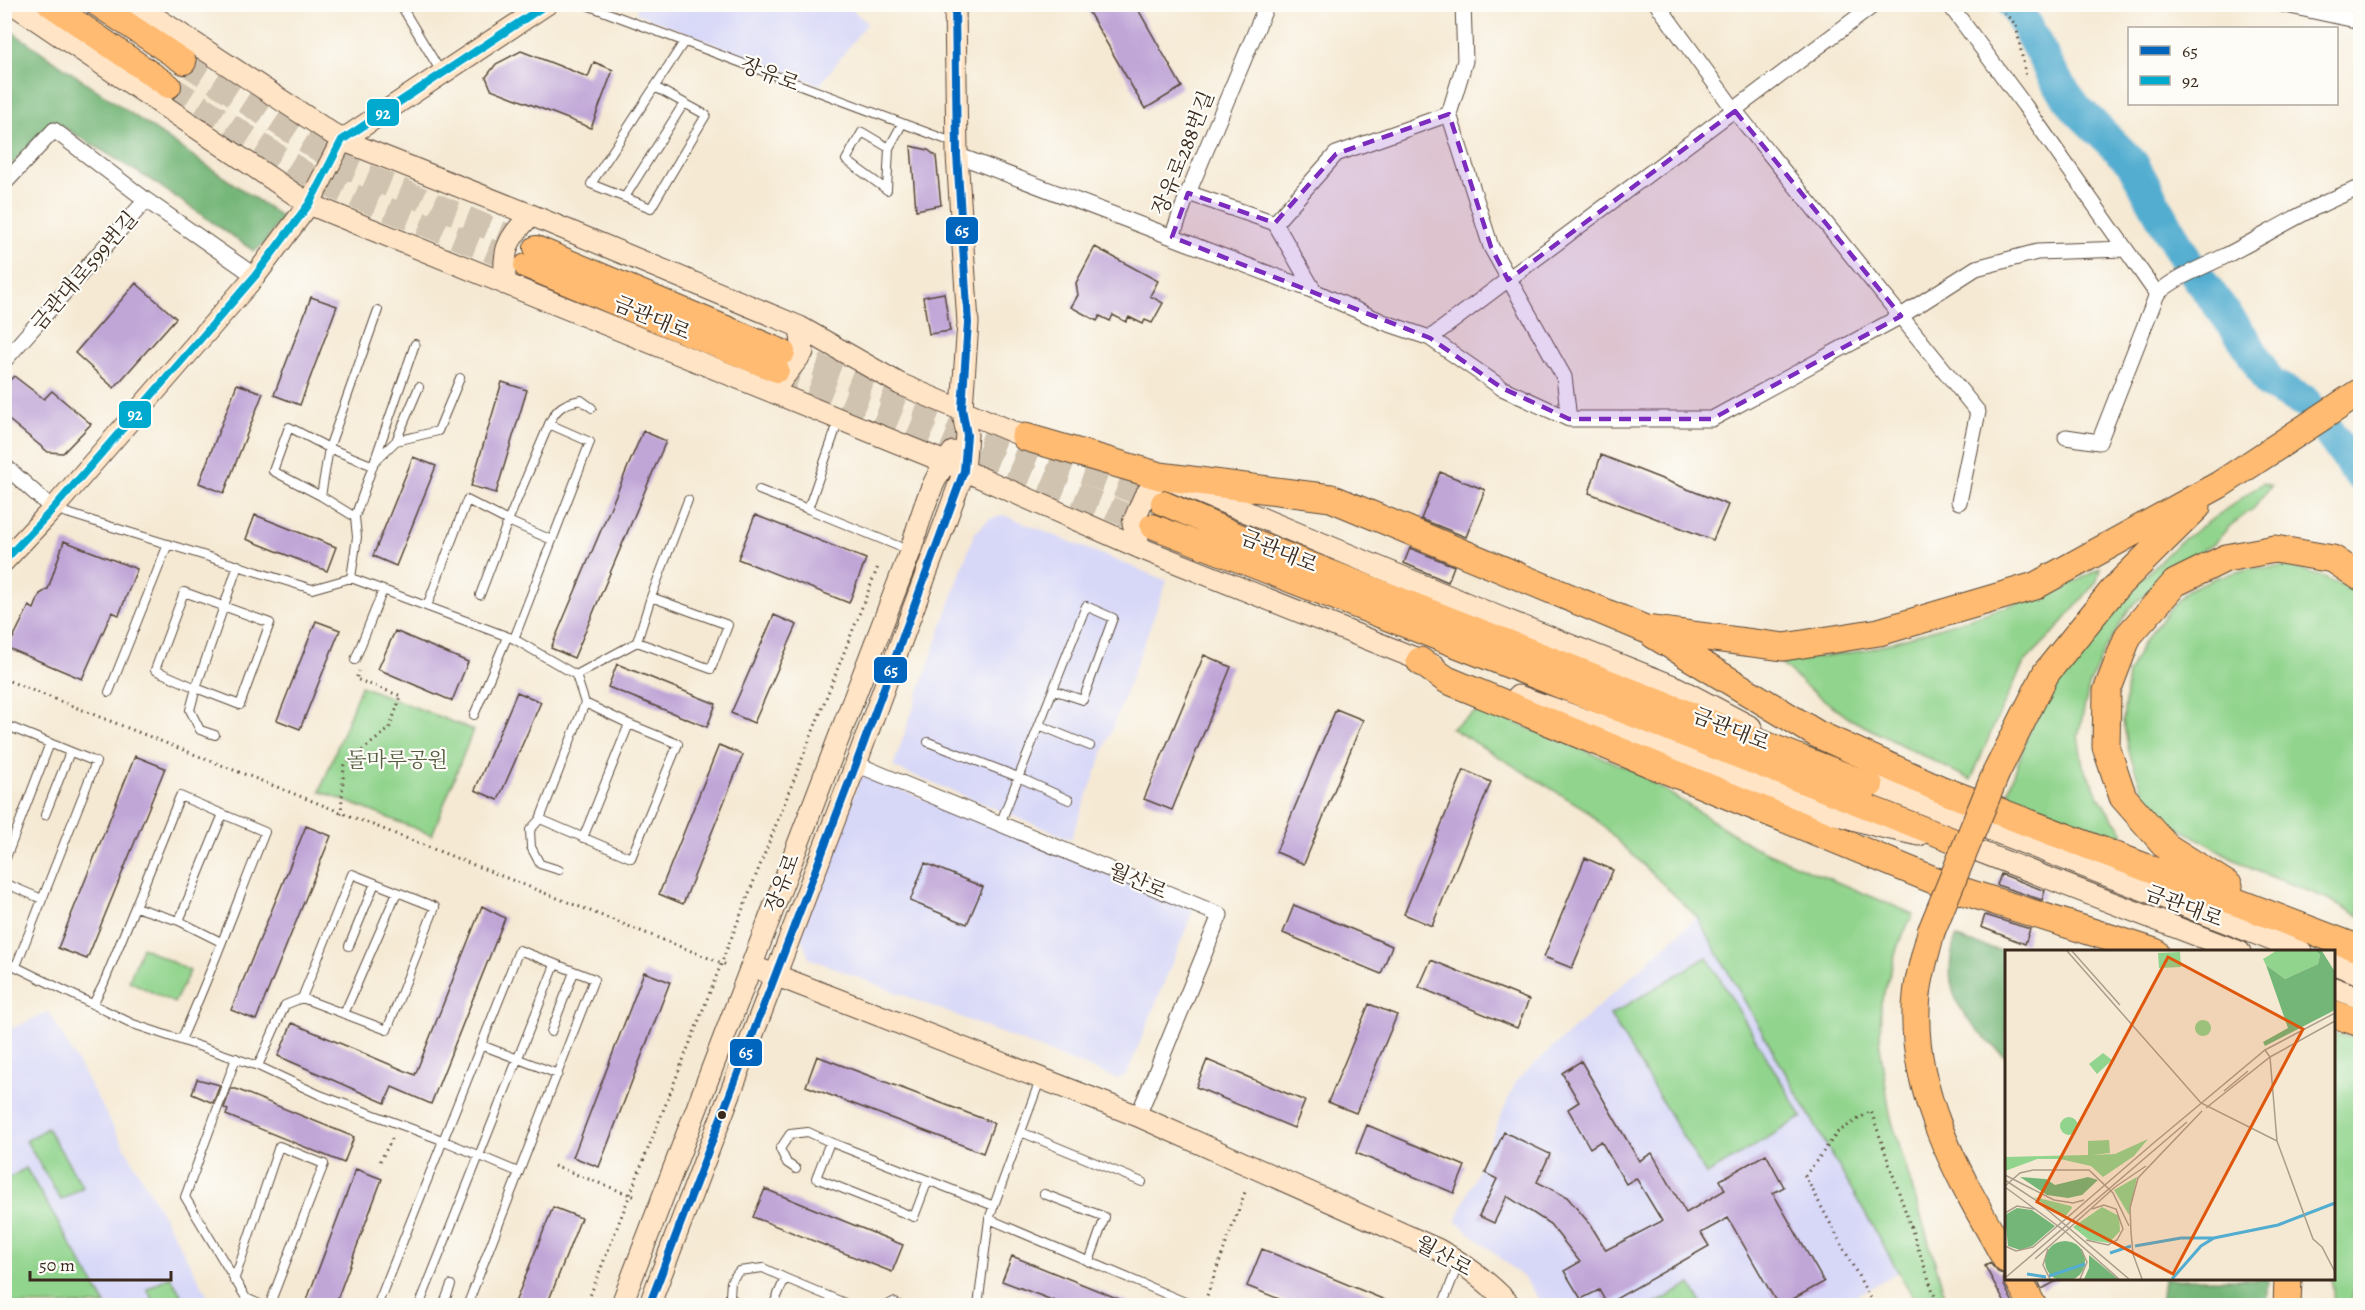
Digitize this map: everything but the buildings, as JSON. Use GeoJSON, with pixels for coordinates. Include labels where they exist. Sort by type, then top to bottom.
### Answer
{"type":"FeatureCollection","features":[{"type":"Feature","properties":{"kind":"highway"},"geometry":{"type":"LineString","coordinates":[[1646,629],[1784,647],[1879,632],[2035,586],[2219,485],[2361,392]]}},
{"type":"Feature","properties":{"kind":"highway"},"geometry":{"type":"LineString","coordinates":[[1025,437],[1160,476],[1331,498],[1646,629],[1818,734],[1940,789],[2361,949]]}},
{"type":"Feature","properties":{"kind":"highway"},"geometry":{"type":"LineString","coordinates":[[2005,1256],[1964,1185],[1929,1100],[1916,1046],[1917,994],[1930,932],[1996,773],[2046,673],[2115,588],[2219,485]]}},
{"type":"Feature","properties":{"kind":"highway"},"geometry":{"type":"LineString","coordinates":[[2278,917],[2167,847],[2123,797],[2106,747],[2107,691],[2128,636],[2175,583],[2226,558],[2275,549],[2333,559],[2361,577]]}},
{"type":"Feature","properties":{"kind":"highway"},"geometry":{"type":"LineString","coordinates":[[1420,661],[1447,680],[1953,888],[2135,947],[2151,950]]}},
{"type":"Feature","properties":{"kind":"highway"},"geometry":{"type":"LineString","coordinates":[[2335,1014],[2361,1023]]}},
{"type":"Feature","properties":{"kind":"highway"},"geometry":{"type":"LineString","coordinates":[[2019,1280],[2033,1305]]}},
{"type":"Feature","properties":{"kind":"highway"},"geometry":{"type":"LineString","coordinates":[[2287,1305],[2288,1280]]}},
{"type":"Feature","properties":{"kind":"main road"},"geometry":{"type":"LineString","coordinates":[[13,4],[309,204],[505,284],[778,372],[839,419],[945,462],[1140,548],[1420,661],[1658,746],[1824,811],[1877,826],[1960,843]]}},
{"type":"Feature","properties":{"kind":"main road"},"geometry":{"type":"LineString","coordinates":[[50,4],[169,86]]}},
{"type":"Feature","properties":{"kind":"main road"},"geometry":{"type":"LineString","coordinates":[[97,4],[184,62]]}},
{"type":"Feature","properties":{"kind":"main road"},"geometry":{"type":"LineString","coordinates":[[135,4],[342,140],[531,215],[800,327],[900,384],[962,408],[1025,437]]}},
{"type":"Feature","properties":{"kind":"main road"},"geometry":{"type":"LineString","coordinates":[[4,561],[255,276],[309,204],[342,140],[547,4]]}},
{"type":"Feature","properties":{"kind":"main road"},"geometry":{"type":"LineString","coordinates":[[955,4],[957,150],[968,323],[962,408],[967,435]]}},
{"type":"Feature","properties":{"kind":"main road"},"geometry":{"type":"LineString","coordinates":[[505,284],[504,253],[513,233],[531,215]]}},
{"type":"Feature","properties":{"kind":"main road","name":"금관대로"},"geometry":{"type":"LineString","coordinates":[[531,257],[778,372]]}},
{"type":"Feature","properties":{"kind":"main road"},"geometry":{"type":"LineString","coordinates":[[778,372],[803,352],[800,327]]}},
{"type":"Feature","properties":{"kind":"main road","name":"장유로"},"geometry":{"type":"LineString","coordinates":[[621,1305],[910,552],[928,495],[945,462],[967,435]]}},
{"type":"Feature","properties":{"kind":"main road","name":"장유로"},"geometry":{"type":"LineString","coordinates":[[649,1305],[856,764],[964,471],[967,435]]}},
{"type":"Feature","properties":{"kind":"main road"},"geometry":{"type":"LineString","coordinates":[[1140,548],[1133,523],[1144,497],[1160,476],[1676,687],[1733,719],[1871,785]]}},
{"type":"Feature","properties":{"kind":"main road","name":"금관대로"},"geometry":{"type":"LineString","coordinates":[[1162,503],[1256,543],[1871,785],[2299,950]]}},
{"type":"Feature","properties":{"kind":"main road","name":"금관대로"},"geometry":{"type":"LineString","coordinates":[[1152,526],[1439,641],[2237,950]]}},
{"type":"Feature","properties":{"kind":"main road"},"geometry":{"type":"LineString","coordinates":[[2335,964],[2361,974]]}},
{"type":"Feature","properties":{"kind":"main road","name":"월산로"},"geometry":{"type":"LineString","coordinates":[[750,966],[1138,1116],[1460,1261],[1493,1287],[1511,1305]]}},
{"type":"Feature","properties":{"kind":"main road"},"geometry":{"type":"LineString","coordinates":[[2335,988],[2361,998]]}},
{"type":"Feature","properties":{"kind":"street","name":"장유로288번길"},"geometry":{"type":"LineString","coordinates":[[957,150],[1172,237],[1267,4]]}},
{"type":"Feature","properties":{"kind":"street"},"geometry":{"type":"LineString","coordinates":[[1462,4],[1465,61],[1449,114],[1491,247],[1564,377],[1569,419]]}},
{"type":"Feature","properties":{"kind":"street"},"geometry":{"type":"LineString","coordinates":[[1657,4],[1736,111],[1978,412],[1959,502]]}},
{"type":"Feature","properties":{"kind":"street"},"geometry":{"type":"LineString","coordinates":[[1430,338],[1736,111],[1875,4]]}},
{"type":"Feature","properties":{"kind":"street"},"geometry":{"type":"LineString","coordinates":[[1949,4],[2025,105],[2157,294]]}},
{"type":"Feature","properties":{"kind":"street"},"geometry":{"type":"LineString","coordinates":[[2281,4],[2361,21]]}},
{"type":"Feature","properties":{"kind":"street"},"geometry":{"type":"LineString","coordinates":[[1275,223],[1336,154],[1449,114]]}},
{"type":"Feature","properties":{"kind":"street"},"geometry":{"type":"LineString","coordinates":[[4,184],[54,130],[146,200]]}},
{"type":"Feature","properties":{"kind":"street"},"geometry":{"type":"LineString","coordinates":[[2066,437],[2099,442],[2157,294],[2170,283],[2334,197],[2361,188]]}},
{"type":"Feature","properties":{"kind":"street"},"geometry":{"type":"LineString","coordinates":[[1188,193],[1275,223],[1314,291]]}},
{"type":"Feature","properties":{"kind":"street","name":"금관대로599번길"},"geometry":{"type":"LineString","coordinates":[[4,361],[146,200],[255,276]]}},
{"type":"Feature","properties":{"kind":"street"},"geometry":{"type":"LineString","coordinates":[[1172,237],[1314,291],[1383,322],[1430,338],[1502,388],[1569,419],[1712,419],[1901,316],[1976,268],[2037,252],[2125,249]]}},
{"type":"Feature","properties":{"kind":"street"},"geometry":{"type":"LineString","coordinates":[[6,472],[53,508]]}},
{"type":"Feature","properties":{"kind":"street","name":"월산로"},"geometry":{"type":"LineString","coordinates":[[856,764],[1220,915],[1138,1116]]}},
{"type":"Feature","properties":{"kind":"lane"},"geometry":{"type":"LineString","coordinates":[[400,4],[441,73]]}},
{"type":"Feature","properties":{"kind":"lane","name":"장유로"},"geometry":{"type":"LineString","coordinates":[[584,4],[902,124],[957,150]]}},
{"type":"Feature","properties":{"kind":"lane"},"geometry":{"type":"LineString","coordinates":[[655,87],[706,115],[651,207],[591,184],[684,42]]}},
{"type":"Feature","properties":{"kind":"lane"},"geometry":{"type":"LineString","coordinates":[[625,197],[684,103]]}},
{"type":"Feature","properties":{"kind":"lane"},"geometry":{"type":"LineString","coordinates":[[889,148],[862,132],[846,160],[888,190],[889,148],[902,124]]}},
{"type":"Feature","properties":{"kind":"lane"},"geometry":{"type":"LineString","coordinates":[[321,496],[330,448],[378,310]]}},
{"type":"Feature","properties":{"kind":"lane"},"geometry":{"type":"LineString","coordinates":[[351,578],[357,537],[355,517],[371,465],[415,344]]}},
{"type":"Feature","properties":{"kind":"lane"},"geometry":{"type":"LineString","coordinates":[[396,441],[438,431],[460,378]]}},
{"type":"Feature","properties":{"kind":"lane"},"geometry":{"type":"LineString","coordinates":[[371,465],[396,441],[419,387]]}},
{"type":"Feature","properties":{"kind":"lane"},"geometry":{"type":"LineString","coordinates":[[480,595],[508,521],[555,411],[567,403],[581,400],[592,408]]}},
{"type":"Feature","properties":{"kind":"lane"},"geometry":{"type":"LineString","coordinates":[[808,510],[839,419]]}},
{"type":"Feature","properties":{"kind":"lane"},"geometry":{"type":"LineString","coordinates":[[474,715],[552,540],[590,442],[549,424]]}},
{"type":"Feature","properties":{"kind":"lane"},"geometry":{"type":"LineString","coordinates":[[355,517],[273,471],[289,427],[330,448],[371,465]]}},
{"type":"Feature","properties":{"kind":"lane"},"geometry":{"type":"LineString","coordinates":[[759,490],[910,552]]}},
{"type":"Feature","properties":{"kind":"lane"},"geometry":{"type":"LineString","coordinates":[[427,606],[467,500],[552,540]]}},
{"type":"Feature","properties":{"kind":"lane"},"geometry":{"type":"LineString","coordinates":[[576,675],[637,642],[651,597],[688,500]]}},
{"type":"Feature","properties":{"kind":"lane"},"geometry":{"type":"LineString","coordinates":[[53,508],[312,589],[351,578],[510,638],[576,675],[585,703],[540,819],[530,830],[531,848],[540,864],[558,870]]}},
{"type":"Feature","properties":{"kind":"lane"},"geometry":{"type":"LineString","coordinates":[[109,692],[168,544]]}},
{"type":"Feature","properties":{"kind":"lane"},"geometry":{"type":"LineString","coordinates":[[215,735],[200,730],[190,710],[237,565]]}},
{"type":"Feature","properties":{"kind":"lane"},"geometry":{"type":"LineString","coordinates":[[359,662],[384,590]]}},
{"type":"Feature","properties":{"kind":"lane"},"geometry":{"type":"LineString","coordinates":[[184,592],[270,623],[240,705],[196,688],[155,670],[184,592]]}},
{"type":"Feature","properties":{"kind":"lane"},"geometry":{"type":"LineString","coordinates":[[637,642],[711,669],[728,625],[651,597]]}},
{"type":"Feature","properties":{"kind":"lane"},"geometry":{"type":"LineString","coordinates":[[1000,824],[1086,606],[1113,618],[1083,700],[1053,690]]}},
{"type":"Feature","properties":{"kind":"lane"},"geometry":{"type":"LineString","coordinates":[[540,819],[631,858],[678,744],[628,724],[585,703]]}},
{"type":"Feature","properties":{"kind":"lane"},"geometry":{"type":"LineString","coordinates":[[584,838],[628,724]]}},
{"type":"Feature","properties":{"kind":"lane"},"geometry":{"type":"LineString","coordinates":[[1039,726],[1090,746]]}},
{"type":"Feature","properties":{"kind":"lane"},"geometry":{"type":"LineString","coordinates":[[4,741],[10,727],[96,762],[16,966]]}},
{"type":"Feature","properties":{"kind":"lane"},"geometry":{"type":"LineString","coordinates":[[928,742],[1018,777],[1069,800]]}},
{"type":"Feature","properties":{"kind":"lane"},"geometry":{"type":"LineString","coordinates":[[4,863],[50,743]]}},
{"type":"Feature","properties":{"kind":"lane"},"geometry":{"type":"LineString","coordinates":[[45,816],[70,752]]}},
{"type":"Feature","properties":{"kind":"lane"},"geometry":{"type":"LineString","coordinates":[[93,1004],[103,985],[180,796],[265,832],[181,1040]]}},
{"type":"Feature","properties":{"kind":"lane"},"geometry":{"type":"LineString","coordinates":[[179,921],[223,814]]}},
{"type":"Feature","properties":{"kind":"lane"},"geometry":{"type":"LineString","coordinates":[[258,1066],[285,1005],[302,998],[387,1030],[435,907],[352,874],[302,998]]}},
{"type":"Feature","properties":{"kind":"lane"},"geometry":{"type":"LineString","coordinates":[[4,883],[42,899]]}},
{"type":"Feature","properties":{"kind":"lane"},"geometry":{"type":"LineString","coordinates":[[349,946],[375,883]]}},
{"type":"Feature","properties":{"kind":"lane"},"geometry":{"type":"LineString","coordinates":[[344,1014],[397,892]]}},
{"type":"Feature","properties":{"kind":"lane"},"geometry":{"type":"LineString","coordinates":[[135,907],[179,921],[221,942]]}},
{"type":"Feature","properties":{"kind":"lane"},"geometry":{"type":"LineString","coordinates":[[377,1305],[519,950],[594,980],[467,1305]]}},
{"type":"Feature","properties":{"kind":"lane"},"geometry":{"type":"LineString","coordinates":[[4,961],[133,1024],[258,1066],[320,1095],[442,1140],[518,1172]]}},
{"type":"Feature","properties":{"kind":"lane"},"geometry":{"type":"LineString","coordinates":[[419,1305],[555,965]]}},
{"type":"Feature","properties":{"kind":"lane"},"geometry":{"type":"LineString","coordinates":[[551,1032],[574,972]]}},
{"type":"Feature","properties":{"kind":"lane"},"geometry":{"type":"LineString","coordinates":[[481,1045],[558,1074]]}},
{"type":"Feature","properties":{"kind":"lane"},"geometry":{"type":"LineString","coordinates":[[236,1058],[184,1197],[246,1298],[264,1305]]}},
{"type":"Feature","properties":{"kind":"lane"},"geometry":{"type":"LineString","coordinates":[[978,1305],[989,1220],[1041,1078]]}},
{"type":"Feature","properties":{"kind":"lane"},"geometry":{"type":"LineString","coordinates":[[796,1169],[787,1163],[780,1149],[790,1134],[808,1132],[994,1206]]}},
{"type":"Feature","properties":{"kind":"lane"},"geometry":{"type":"LineString","coordinates":[[1021,1132],[1142,1182]]}},
{"type":"Feature","properties":{"kind":"lane"},"geometry":{"type":"LineString","coordinates":[[830,1142],[816,1178],[871,1200],[914,1216],[928,1180]]}},
{"type":"Feature","properties":{"kind":"lane"},"geometry":{"type":"LineString","coordinates":[[234,1281],[279,1146],[324,1164],[269,1305]]}},
{"type":"Feature","properties":{"kind":"lane"},"geometry":{"type":"LineString","coordinates":[[1044,1194],[1105,1217],[1089,1262]]}},
{"type":"Feature","properties":{"kind":"lane"},"geometry":{"type":"LineString","coordinates":[[989,1220],[1192,1305]]}},
{"type":"Feature","properties":{"kind":"lane"},"geometry":{"type":"LineString","coordinates":[[1442,1305],[1460,1261]]}},
{"type":"Feature","properties":{"kind":"lane"},"geometry":{"type":"LineString","coordinates":[[739,1305],[730,1296],[731,1281],[739,1271],[763,1268],[852,1305]]}},
{"type":"Feature","properties":{"kind":"lane"},"geometry":{"type":"LineString","coordinates":[[773,1305],[785,1278]]}},
{"type":"Feature","properties":{"kind":"lane"},"geometry":{"type":"LineString","coordinates":[[442,1305],[451,1285]]}},
{"type":"Feature","properties":{"kind":"lane"},"geometry":{"type":"LineString","coordinates":[[886,1305],[893,1302],[902,1305]]}},
{"type":"Feature","properties":{"kind":"path"},"geometry":{"type":"LineString","coordinates":[[1996,4],[2016,25],[2026,78],[2025,105]]}},
{"type":"Feature","properties":{"kind":"path"},"geometry":{"type":"LineString","coordinates":[[586,1305],[879,564]]}},
{"type":"Feature","properties":{"kind":"path"},"geometry":{"type":"LineString","coordinates":[[341,814],[344,765],[389,729],[401,696],[356,679],[359,662]]}},
{"type":"Feature","properties":{"kind":"path"},"geometry":{"type":"LineString","coordinates":[[4,679],[729,966]]}},
{"type":"Feature","properties":{"kind":"path"},"geometry":{"type":"LineString","coordinates":[[1870,1298],[1805,1176],[1838,1132],[1871,1111],[1938,1305]]}},
{"type":"Feature","properties":{"kind":"path"},"geometry":{"type":"LineString","coordinates":[[380,1161],[393,1137]]}},
{"type":"Feature","properties":{"kind":"path"},"geometry":{"type":"LineString","coordinates":[[554,1166],[636,1197]]}},
{"type":"Feature","properties":{"kind":"path"},"geometry":{"type":"LineString","coordinates":[[1203,1305],[1245,1192]]}},
{"type":"Feature","properties":{"kind":"highlighted area"},"geometry":{"type":"Polygon","coordinates":[[[1735,111],[1901,316],[1712,419],[1569,419],[1502,388],[1430,338],[1172,237],[1188,193],[1275,223],[1336,154],[1449,114],[1491,247],[1508,280],[1735,111]]]}},
{"type":"Feature","properties":{"kind":"shaded area"},"geometry":{"type":"Polygon","coordinates":[[[638,5],[847,5],[867,23],[820,85],[636,13],[638,5]]]}},
{"type":"Feature","properties":{"kind":"shaded area"},"geometry":{"type":"Polygon","coordinates":[[[1004,515],[1167,581],[1071,839],[893,767],[974,534],[989,519],[1004,515]]]}},
{"type":"Feature","properties":{"kind":"shaded area"},"geometry":{"type":"Polygon","coordinates":[[[862,774],[1194,909],[1127,1074],[1118,1079],[809,958],[799,932],[862,774]]]}},
{"type":"Feature","properties":{"kind":"shaded area"},"geometry":{"type":"Polygon","coordinates":[[[1697,917],[1898,1272],[1841,1305],[1702,1305],[1690,1285],[1653,1305],[1543,1305],[1523,1277],[1456,1221],[1516,1081],[1697,917]]]}},
{"type":"Feature","properties":{"kind":"shaded area"},"geometry":{"type":"Polygon","coordinates":[[[49,1012],[213,1305],[5,1305],[4,1032],[49,1012]]]}},
{"type":"Feature","properties":{"kind":"green space"},"geometry":{"type":"Polygon","coordinates":[[[5,27],[282,217],[264,244],[254,251],[154,182],[52,120],[5,172],[5,27]]]}},
{"type":"Feature","properties":{"kind":"green space"},"geometry":{"type":"Polygon","coordinates":[[[2263,483],[2271,486],[2254,508],[2231,525],[2214,543],[2170,572],[2129,609],[2105,649],[2089,686],[2078,736],[2083,766],[2106,809],[2121,828],[2126,842],[2010,800],[2009,789],[2030,728],[2055,685],[2096,625],[2177,544],[2263,483]]]}},
{"type":"Feature","properties":{"kind":"green space"},"geometry":{"type":"Polygon","coordinates":[[[2291,567],[2322,576],[2360,593],[2360,916],[2328,899],[2252,869],[2162,818],[2146,800],[2130,755],[2123,721],[2128,674],[2143,643],[2187,590],[2215,578],[2252,568],[2291,567]]]}},
{"type":"Feature","properties":{"kind":"green space"},"geometry":{"type":"Polygon","coordinates":[[[2100,568],[2097,581],[2057,629],[2024,663],[1971,780],[1850,719],[1808,688],[1780,663],[1867,650],[2034,598],[2079,580],[2100,568]]]}},
{"type":"Feature","properties":{"kind":"green space","name":"돌마루공원"},"geometry":{"type":"Polygon","coordinates":[[[361,686],[473,730],[432,835],[320,791],[361,686]]]}},
{"type":"Feature","properties":{"kind":"green space"},"geometry":{"type":"Polygon","coordinates":[[[1481,709],[1631,769],[1754,847],[1913,914],[1898,945],[1881,1003],[1880,1046],[1890,1115],[1948,1305],[1917,1305],[1697,917],[1585,809],[1451,728],[1481,709]]]}},
{"type":"Feature","properties":{"kind":"green space"},"geometry":{"type":"Polygon","coordinates":[[[1956,937],[2005,952],[2005,1056],[1979,1032],[1959,1005],[1950,975],[1951,957],[1956,937]]]}},
{"type":"Feature","properties":{"kind":"green space"},"geometry":{"type":"Polygon","coordinates":[[[142,947],[190,971],[174,1003],[129,981],[142,947]]]}},
{"type":"Feature","properties":{"kind":"green space"},"geometry":{"type":"Polygon","coordinates":[[[1707,957],[1802,1117],[1706,1175],[1610,1015],[1707,957]]]}},
{"type":"Feature","properties":{"kind":"green space"},"geometry":{"type":"Polygon","coordinates":[[[2335,1034],[2360,1038],[2360,1226],[2352,1305],[2334,1305],[2332,1280],[2335,1280],[2335,1034]]]}},
{"type":"Feature","properties":{"kind":"green space"},"geometry":{"type":"Polygon","coordinates":[[[47,1128],[83,1187],[61,1200],[26,1141],[47,1128]]]}},
{"type":"Feature","properties":{"kind":"green space"},"geometry":{"type":"Polygon","coordinates":[[[26,1168],[106,1305],[5,1305],[5,1180],[26,1168]]]}},
{"type":"Feature","properties":{"kind":"green space"},"geometry":{"type":"Polygon","coordinates":[[[170,1276],[187,1305],[156,1305],[147,1289],[170,1276]]]}},
{"type":"Feature","properties":{"kind":"green space"},"geometry":{"type":"Polygon","coordinates":[[[2164,1280],[2268,1280],[2266,1305],[2161,1305],[2164,1280]]]}},
{"type":"Feature","properties":{"kind":"green space"},"geometry":{"type":"Polygon","coordinates":[[[1691,1284],[1702,1305],[1653,1305],[1691,1284]]]}},
{"type":"Feature","properties":{"kind":"waterway"},"geometry":{"type":"LineString","coordinates":[[2014,4],[2057,82],[2077,109],[2132,163],[2187,262],[2246,342],[2270,384],[2306,402]]}},
{"type":"Feature","properties":{"kind":"waterway"},"geometry":{"type":"LineString","coordinates":[[2327,430],[2360,475]]}},
{"type":"Feature","properties":{"kind":"tunnel"},"geometry":{"type":"LineString","coordinates":[[184,62],[346,167],[536,248]]}},
{"type":"Feature","properties":{"kind":"tunnel"},"geometry":{"type":"LineString","coordinates":[[169,86],[315,180],[525,265]]}},
{"type":"Feature","properties":{"kind":"tunnel"},"geometry":{"type":"LineString","coordinates":[[783,352],[1163,503]]}},
{"type":"Feature","properties":{"kind":"tunnel"},"geometry":{"type":"LineString","coordinates":[[777,370],[1152,526]]}},
{"type":"Feature","properties":{"kind":"transit line","name":"92"},"geometry":{"type":"LineString","coordinates":[[4,561],[53,509],[255,276],[309,204],[342,140],[547,4]]}},
{"type":"Feature","properties":{"kind":"transit line","name":"65"},"geometry":{"type":"LineString","coordinates":[[649,1306],[856,764],[964,471],[967,435],[962,408],[968,323],[957,155],[955,4]]}}]}
